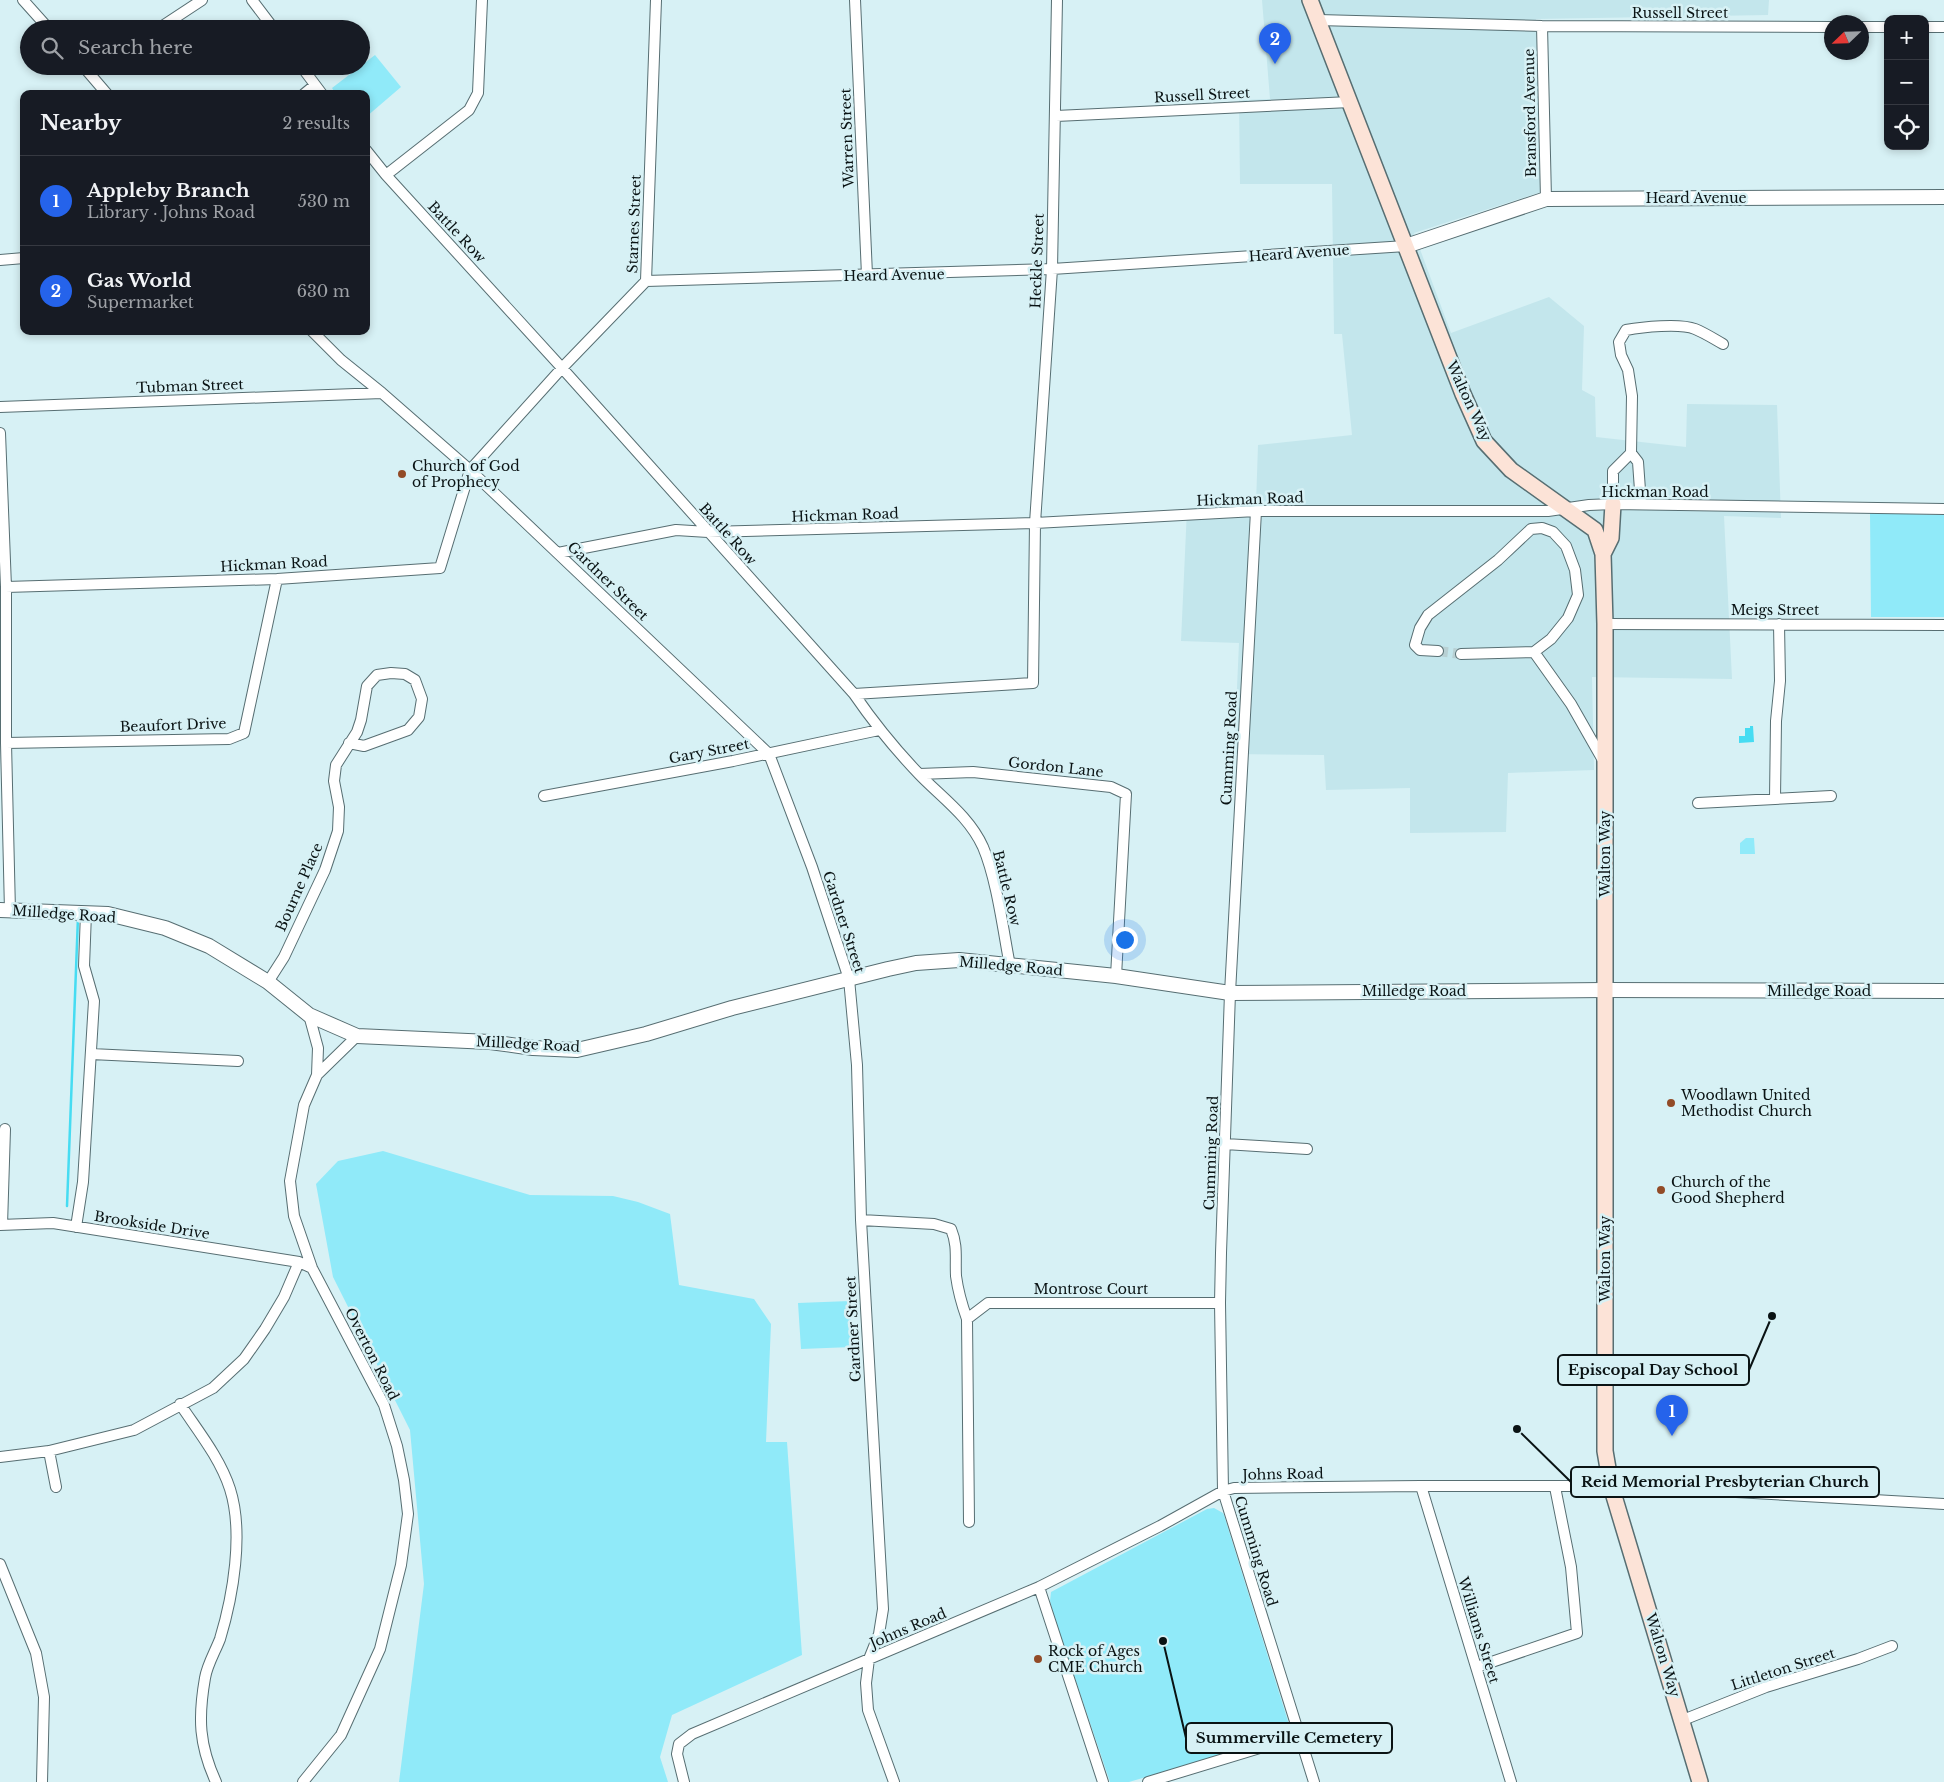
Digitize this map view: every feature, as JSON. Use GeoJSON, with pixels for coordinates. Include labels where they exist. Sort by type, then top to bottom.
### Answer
{"type":"FeatureCollection","features":[{"type":"Feature","properties":{"kind":"main road","name":"Walton Way"},"geometry":{"type":"LineString","coordinates":[[1310,0],[1463,394],[1484,441],[1511,470],[1594,530],[1603,554],[1605,624],[1605,1451],[1611,1486],[1683,1720],[1700,1782]]}},
{"type":"Feature","properties":{"kind":"main road"},"geometry":{"type":"LineString","coordinates":[[1603,554],[1610,538],[1613,504]]}},
{"type":"Feature","properties":{"kind":"street"},"geometry":{"type":"LineString","coordinates":[[23,0],[41,20]]}},
{"type":"Feature","properties":{"kind":"street"},"geometry":{"type":"LineString","coordinates":[[172,20],[202,0]]}},
{"type":"Feature","properties":{"kind":"street"},"geometry":{"type":"LineString","coordinates":[[252,0],[267,20]]}},
{"type":"Feature","properties":{"kind":"street"},"geometry":{"type":"LineString","coordinates":[[386,175],[468,110],[478,93],[482,0]]}},
{"type":"Feature","properties":{"kind":"street","name":"Starnes Street"},"geometry":{"type":"LineString","coordinates":[[470,470],[562,368],[646,281],[656,0]]}},
{"type":"Feature","properties":{"kind":"street","name":"Warren Street"},"geometry":{"type":"LineString","coordinates":[[855,0],[867,275]]}},
{"type":"Feature","properties":{"kind":"street","name":"Heckle Street"},"geometry":{"type":"LineString","coordinates":[[1035,523],[1052,269],[1057,0]]}},
{"type":"Feature","properties":{"kind":"street","name":"Russell Street"},"geometry":{"type":"LineString","coordinates":[[1318,20],[1542,26],[1824,27]]}},
{"type":"Feature","properties":{"kind":"street","name":"Bransford Avenue"},"geometry":{"type":"LineString","coordinates":[[1542,26],[1546,199]]}},
{"type":"Feature","properties":{"kind":"street"},"geometry":{"type":"LineString","coordinates":[[1869,27],[1884,27]]}},
{"type":"Feature","properties":{"kind":"street"},"geometry":{"type":"LineString","coordinates":[[1929,27],[1944,27]]}},
{"type":"Feature","properties":{"kind":"street"},"geometry":{"type":"LineString","coordinates":[[90,75],[104,90]]}},
{"type":"Feature","properties":{"kind":"street"},"geometry":{"type":"LineString","coordinates":[[308,75],[319,90]]}},
{"type":"Feature","properties":{"kind":"street"},"geometry":{"type":"LineString","coordinates":[[308,90],[315,84]]}},
{"type":"Feature","properties":{"kind":"street","name":"Russell Street"},"geometry":{"type":"LineString","coordinates":[[1056,116],[1350,102]]}},
{"type":"Feature","properties":{"kind":"street","name":"Battle Row"},"geometry":{"type":"LineString","coordinates":[[370,155],[854,694],[879,730],[919,774],[964,816],[983,847],[994,885],[1010,966]]}},
{"type":"Feature","properties":{"kind":"street","name":"Heard Avenue"},"geometry":{"type":"LineString","coordinates":[[646,281],[1052,269],[1406,246],[1546,199],[1944,196]]}},
{"type":"Feature","properties":{"kind":"street"},"geometry":{"type":"LineString","coordinates":[[0,260],[20,258]]}},
{"type":"Feature","properties":{"kind":"street"},"geometry":{"type":"LineString","coordinates":[[1641,504],[1638,462],[1631,453],[1632,396],[1628,370],[1621,355],[1619,342],[1626,330],[1644,327],[1694,329],[1723,344]]}},
{"type":"Feature","properties":{"kind":"street","name":"Gardner Street"},"geometry":{"type":"LineString","coordinates":[[316,335],[341,360],[470,470],[769,754],[812,867],[850,979],[858,1082],[861,1220],[883,1609],[879,1634],[869,1659],[866,1683],[868,1710],[894,1782]]}},
{"type":"Feature","properties":{"kind":"street","name":"Tubman Street"},"geometry":{"type":"LineString","coordinates":[[0,407],[382,393]]}},
{"type":"Feature","properties":{"kind":"street"},"geometry":{"type":"LineString","coordinates":[[0,433],[6,587],[5,911]]}},
{"type":"Feature","properties":{"kind":"street"},"geometry":{"type":"LineString","coordinates":[[1613,504],[1613,471],[1631,453]]}},
{"type":"Feature","properties":{"kind":"street","name":"Hickman Road"},"geometry":{"type":"LineString","coordinates":[[6,587],[277,579],[440,568],[470,470]]}},
{"type":"Feature","properties":{"kind":"street","name":"Hickman Road"},"geometry":{"type":"LineString","coordinates":[[558,553],[676,530],[708,532],[1035,523],[1256,511],[1548,511],[1589,505],[1613,504],[1944,509]]}},
{"type":"Feature","properties":{"kind":"street","name":"Cumming Road"},"geometry":{"type":"LineString","coordinates":[[1256,511],[1230,992],[1220,1303],[1223,1491],[1314,1782]]}},
{"type":"Feature","properties":{"kind":"street"},"geometry":{"type":"LineString","coordinates":[[1542,528],[1548,511]]}},
{"type":"Feature","properties":{"kind":"street"},"geometry":{"type":"LineString","coordinates":[[854,694],[1032,683],[1035,523]]}},
{"type":"Feature","properties":{"kind":"street"},"geometry":{"type":"LineString","coordinates":[[1438,651],[1420,650],[1415,645],[1420,628],[1428,615],[1498,560],[1531,529],[1542,528],[1553,532],[1566,546],[1575,570],[1578,594],[1568,618],[1551,639],[1534,652],[1462,654]]}},
{"type":"Feature","properties":{"kind":"street","name":"Beaufort Drive"},"geometry":{"type":"LineString","coordinates":[[6,744],[229,739],[244,733],[277,579]]}},
{"type":"Feature","properties":{"kind":"street","name":"Meigs Street"},"geometry":{"type":"LineString","coordinates":[[1605,624],[1944,625]]}},
{"type":"Feature","properties":{"kind":"street"},"geometry":{"type":"LineString","coordinates":[[1775,799],[1776,738],[1780,681],[1778,624]]}},
{"type":"Feature","properties":{"kind":"street"},"geometry":{"type":"LineString","coordinates":[[1534,652],[1571,704],[1605,763]]}},
{"type":"Feature","properties":{"kind":"street","name":"Bourne Place"},"geometry":{"type":"LineString","coordinates":[[268,982],[284,957],[327,862],[338,831],[339,807],[334,781],[336,765],[350,743],[361,720],[367,686],[378,675],[405,674],[415,680],[422,699],[419,717],[408,730],[364,746],[350,743]]}},
{"type":"Feature","properties":{"kind":"street","name":"Gary Street"},"geometry":{"type":"LineString","coordinates":[[544,796],[769,754],[879,730]]}},
{"type":"Feature","properties":{"kind":"street","name":"Gordon Lane"},"geometry":{"type":"LineString","coordinates":[[919,774],[973,772],[1111,787],[1126,794],[1116,976]]}},
{"type":"Feature","properties":{"kind":"street"},"geometry":{"type":"LineString","coordinates":[[1698,803],[1831,796]]}},
{"type":"Feature","properties":{"kind":"street","name":"Milledge Road"},"geometry":{"type":"LineString","coordinates":[[5,911],[108,914],[165,928],[209,946],[268,982],[309,1015],[357,1036],[490,1042],[534,1048],[577,1050],[646,1034],[732,1008],[916,963],[959,960],[1116,976],[1230,992],[1944,991]]}},
{"type":"Feature","properties":{"kind":"street"},"geometry":{"type":"LineString","coordinates":[[76,1227],[82,1182],[94,1001],[84,966],[86,913]]}},
{"type":"Feature","properties":{"kind":"street","name":"Overton Road"},"geometry":{"type":"LineString","coordinates":[[303,1782],[341,1735],[380,1649],[401,1564],[408,1514],[400,1463],[384,1405],[312,1268],[294,1216],[290,1181],[304,1105],[317,1075],[318,1048],[309,1015]]}},
{"type":"Feature","properties":{"kind":"street","name":"Overton Road"},"geometry":{"type":"LineString","coordinates":[[317,1075],[357,1036]]}},
{"type":"Feature","properties":{"kind":"street"},"geometry":{"type":"LineString","coordinates":[[91,1054],[238,1061]]}},
{"type":"Feature","properties":{"kind":"street"},"geometry":{"type":"LineString","coordinates":[[1,1224],[5,1128]]}},
{"type":"Feature","properties":{"kind":"street"},"geometry":{"type":"LineString","coordinates":[[1225,1144],[1307,1149]]}},
{"type":"Feature","properties":{"kind":"street"},"geometry":{"type":"LineString","coordinates":[[861,1220],[934,1224],[951,1229],[956,1242],[956,1276],[967,1319],[970,1522]]}},
{"type":"Feature","properties":{"kind":"street","name":"Brookside Drive"},"geometry":{"type":"LineString","coordinates":[[1,1224],[54,1223],[300,1262],[312,1268]]}},
{"type":"Feature","properties":{"kind":"street"},"geometry":{"type":"LineString","coordinates":[[0,1457],[49,1451],[134,1430],[213,1388],[244,1359],[265,1329],[284,1297],[300,1262]]}},
{"type":"Feature","properties":{"kind":"street","name":"Montrose Court"},"geometry":{"type":"LineString","coordinates":[[967,1319],[988,1303],[1220,1303]]}},
{"type":"Feature","properties":{"kind":"street"},"geometry":{"type":"LineString","coordinates":[[180,1404],[218,1462],[230,1490],[236,1519],[235,1562],[230,1602],[219,1641],[205,1676],[202,1703],[200,1730],[206,1760],[216,1782]]}},
{"type":"Feature","properties":{"kind":"street"},"geometry":{"type":"LineString","coordinates":[[49,1451],[56,1487]]}},
{"type":"Feature","properties":{"kind":"street","name":"Williams Street"},"geometry":{"type":"LineString","coordinates":[[1421,1486],[1511,1782]]}},
{"type":"Feature","properties":{"kind":"street","name":"Johns Road"},"geometry":{"type":"LineString","coordinates":[[684,1782],[676,1754],[679,1744],[692,1734],[1039,1588],[1160,1526],[1223,1491],[1234,1488],[1611,1486],[1944,1504]]}},
{"type":"Feature","properties":{"kind":"street"},"geometry":{"type":"LineString","coordinates":[[1477,1667],[1577,1633],[1571,1567],[1555,1487]]}},
{"type":"Feature","properties":{"kind":"street"},"geometry":{"type":"LineString","coordinates":[[0,1564],[36,1653],[44,1697],[42,1782]]}},
{"type":"Feature","properties":{"kind":"street"},"geometry":{"type":"LineString","coordinates":[[1039,1588],[1103,1782]]}},
{"type":"Feature","properties":{"kind":"street","name":"Littleton Street"},"geometry":{"type":"LineString","coordinates":[[1683,1720],[1766,1687],[1858,1659],[1892,1646]]}},
{"type":"Feature","properties":{"kind":"street"},"geometry":{"type":"LineString","coordinates":[[1148,1782],[1299,1736]]}},
{"type":"Feature","properties":{"kind":"shaded area"},"geometry":{"type":"Polygon","coordinates":[[[1262,0],[1769,0],[1768,15],[1536,19],[1541,192],[1414,233],[1451,333],[1549,297],[1584,326],[1582,390],[1595,397],[1596,437],[1686,447],[1687,404],[1777,405],[1781,518],[1724,516],[1732,679],[1592,677],[1594,770],[1508,773],[1506,832],[1410,833],[1410,788],[1326,790],[1324,755],[1234,754],[1239,643],[1181,641],[1187,509],[1256,504],[1258,445],[1352,435],[1342,334],[1334,334],[1332,184],[1240,184],[1239,100],[1270,99],[1262,0]]]}},
{"type":"Feature","properties":{"kind":"shaded area"},"geometry":{"type":"Polygon","coordinates":[[[375,55],[401,87],[370,114],[370,90],[333,90],[332,88],[349,75],[370,75],[370,59],[375,55]]]}},
{"type":"Feature","properties":{"kind":"shaded area"},"geometry":{"type":"Polygon","coordinates":[[[1870,513],[1944,515],[1944,617],[1871,617],[1870,513]]]}},
{"type":"Feature","properties":{"kind":"shaded area"},"geometry":{"type":"Polygon","coordinates":[[[1750,726],[1753,726],[1754,742],[1739,743],[1739,736],[1745,736],[1745,728],[1750,728],[1750,726]]]}},
{"type":"Feature","properties":{"kind":"shaded area"},"geometry":{"type":"Polygon","coordinates":[[[1746,838],[1754,838],[1755,854],[1740,854],[1740,843],[1746,838]]]}},
{"type":"Feature","properties":{"kind":"shaded area"},"geometry":{"type":"Polygon","coordinates":[[[383,1151],[530,1195],[613,1196],[638,1202],[670,1214],[679,1285],[754,1299],[771,1324],[766,1442],[787,1442],[802,1655],[672,1715],[660,1757],[668,1782],[399,1782],[424,1584],[410,1430],[333,1277],[316,1184],[338,1161],[383,1151]]]}},
{"type":"Feature","properties":{"kind":"shaded area"},"geometry":{"type":"Polygon","coordinates":[[[850,1301],[852,1347],[801,1349],[798,1303],[850,1301]]]}},
{"type":"Feature","properties":{"kind":"shaded area"},"geometry":{"type":"Polygon","coordinates":[[[1214,1508],[1224,1515],[1292,1734],[1129,1782],[1110,1782],[1054,1616],[1050,1601],[1051,1592],[1207,1509],[1214,1508]]]}},
{"type":"Feature","properties":{"kind":"waterway"},"geometry":{"type":"LineString","coordinates":[[67,1206],[78,917]]}},
{"type":"Feature","properties":{"kind":"tunnel"},"geometry":{"type":"LineString","coordinates":[[1438,651],[1461,654]]}},
{"type":"Feature","properties":{"kind":"place","name":"Gas World"},"geometry":{"type":"Point","coordinates":[1275,64]}},
{"type":"Feature","properties":{"kind":"place","name":"Church of God of Prophecy"},"geometry":{"type":"Point","coordinates":[402,474]}},
{"type":"Feature","properties":{"kind":"place","name":"Woodlawn United Methodist Church"},"geometry":{"type":"Point","coordinates":[1671,1103]}},
{"type":"Feature","properties":{"kind":"place","name":"Church of the Good Shepherd"},"geometry":{"type":"Point","coordinates":[1661,1190]}},
{"type":"Feature","properties":{"kind":"place","name":"Episcopal Day School"},"geometry":{"type":"Point","coordinates":[1772,1316]}},
{"type":"Feature","properties":{"kind":"place","name":"Reid Memorial Presbyterian Church"},"geometry":{"type":"Point","coordinates":[1517,1429]}},
{"type":"Feature","properties":{"kind":"place","name":"Appleby Branch"},"geometry":{"type":"Point","coordinates":[1672,1436]}},
{"type":"Feature","properties":{"kind":"place","name":"Summerville Cemetery"},"geometry":{"type":"Point","coordinates":[1163,1641]}},
{"type":"Feature","properties":{"kind":"place","name":"Rock of Ages CME Church"},"geometry":{"type":"Point","coordinates":[1038,1659]}}]}
